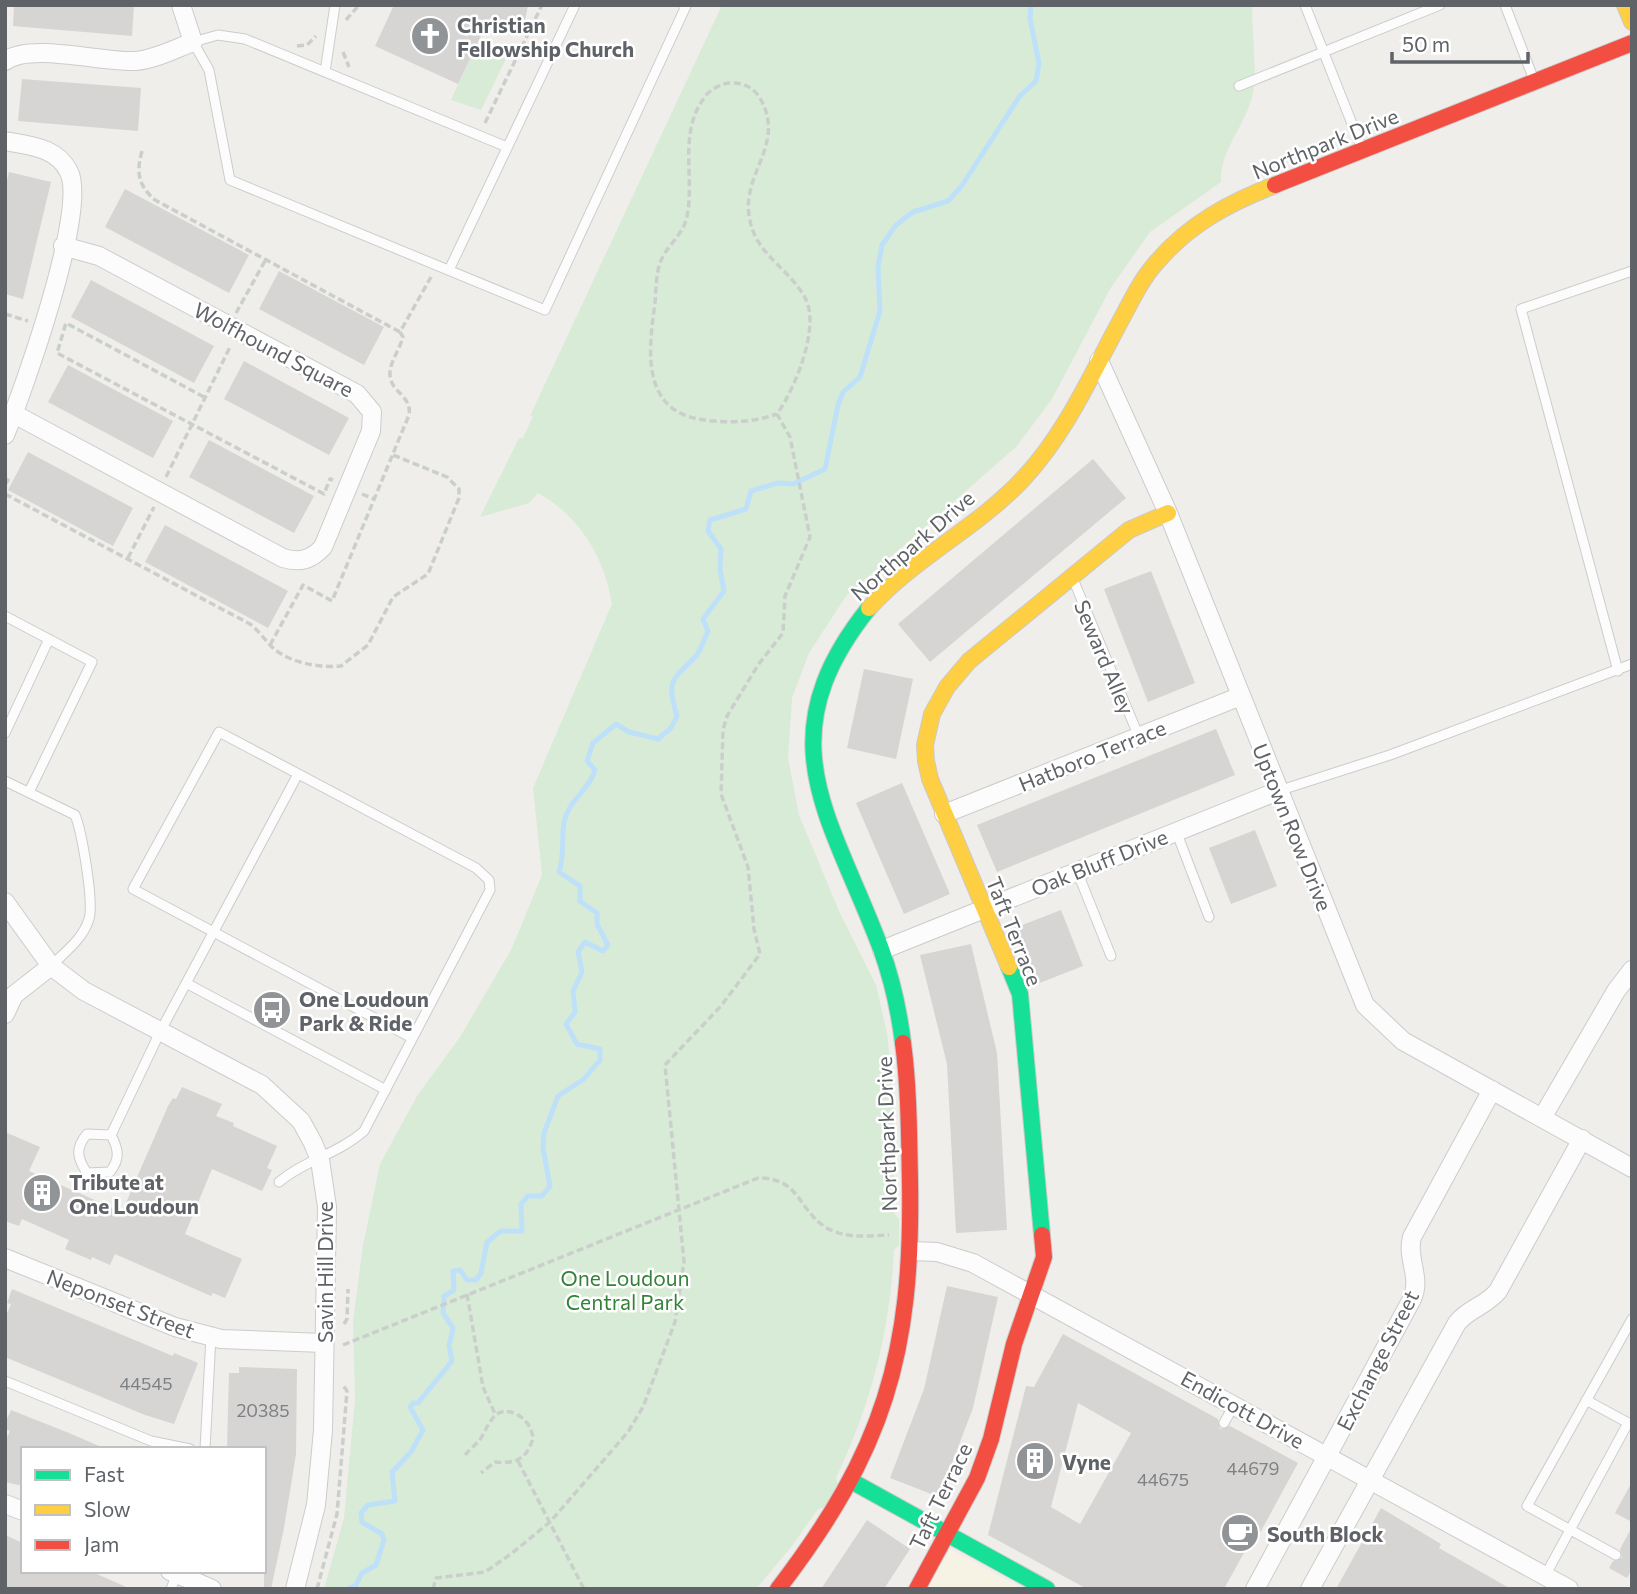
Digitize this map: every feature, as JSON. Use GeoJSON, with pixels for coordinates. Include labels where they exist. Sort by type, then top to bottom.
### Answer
{"type":"FeatureCollection","features":[{"type":"Feature","properties":{"kind":"street"},"geometry":{"type":"LineString","coordinates":[[5,61],[25,54],[135,61],[194,42],[181,5]]}},
{"type":"Feature","properties":{"kind":"street"},"geometry":{"type":"LineString","coordinates":[[1625,5],[1632,22]]}},
{"type":"Feature","properties":{"kind":"street","name":"Northpark Drive"},"geometry":{"type":"LineString","coordinates":[[778,1589],[823,1531],[853,1482],[871,1441],[895,1368],[906,1307],[911,1251],[909,1077],[901,1025],[881,950],[825,818],[811,765],[813,720],[829,668],[849,630],[876,601],[981,514],[1046,452],[1156,263],[1201,222],[1230,203],[1632,43]]}},
{"type":"Feature","properties":{"kind":"street"},"geometry":{"type":"LineString","coordinates":[[5,142],[47,150],[61,160],[70,174],[74,198],[47,310],[5,435]]}},
{"type":"Feature","properties":{"kind":"street","name":"Wolfhound Square"},"geometry":{"type":"LineString","coordinates":[[14,414],[284,558],[298,561],[312,557],[323,547],[371,431],[372,412],[368,403],[357,394],[99,256],[63,246]]}},
{"type":"Feature","properties":{"kind":"street","name":"Uptown Row Drive"},"geometry":{"type":"LineString","coordinates":[[1099,361],[1168,513],[1364,1005],[1403,1041],[1632,1167]]}},
{"type":"Feature","properties":{"kind":"street","name":"Taft Terrace"},"geometry":{"type":"LineString","coordinates":[[917,1589],[977,1478],[987,1452],[1014,1344],[1044,1257],[1020,994],[929,779],[924,748],[930,710],[939,694],[968,661],[1129,530],[1168,513]]}},
{"type":"Feature","properties":{"kind":"street","name":"Hatboro Terrace"},"geometry":{"type":"LineString","coordinates":[[944,814],[1241,696]]}},
{"type":"Feature","properties":{"kind":"street","name":"Oak Bluff Drive"},"geometry":{"type":"LineString","coordinates":[[881,950],[1278,791]]}},
{"type":"Feature","properties":{"kind":"street","name":"Savin Hill Drive"},"geometry":{"type":"LineString","coordinates":[[5,902],[51,966],[84,991],[261,1085],[284,1103],[302,1121],[320,1160],[327,1207],[323,1430],[316,1505],[295,1589]]}},
{"type":"Feature","properties":{"kind":"street"},"geometry":{"type":"LineString","coordinates":[[5,1014],[14,995],[51,966]]}},
{"type":"Feature","properties":{"kind":"street"},"geometry":{"type":"LineString","coordinates":[[1542,1118],[1616,991],[1632,970]]}},
{"type":"Feature","properties":{"kind":"street","name":"Exchange Street"},"geometry":{"type":"LineString","coordinates":[[1255,1589],[1412,1299],[1417,1281],[1409,1247],[1412,1237],[1492,1090]]}},
{"type":"Feature","properties":{"kind":"street"},"geometry":{"type":"LineString","coordinates":[[1310,1589],[1457,1323],[1466,1312],[1486,1303],[1498,1291],[1582,1139]]}},
{"type":"Feature","properties":{"kind":"street","name":"Endicott Drive"},"geometry":{"type":"LineString","coordinates":[[911,1251],[958,1257],[1033,1293],[1565,1588]]}},
{"type":"Feature","properties":{"kind":"street","name":"Neponset Street"},"geometry":{"type":"LineString","coordinates":[[5,1258],[175,1327],[211,1336],[323,1343]]}},
{"type":"Feature","properties":{"kind":"street"},"geometry":{"type":"LineString","coordinates":[[853,1482],[1048,1589]]}},
{"type":"Feature","properties":{"kind":"street"},"geometry":{"type":"LineString","coordinates":[[174,1576],[212,1589]]}},
{"type":"Feature","properties":{"kind":"lane"},"geometry":{"type":"LineString","coordinates":[[325,72],[335,5]]}},
{"type":"Feature","properties":{"kind":"lane"},"geometry":{"type":"LineString","coordinates":[[449,270],[575,5]]}},
{"type":"Feature","properties":{"kind":"lane"},"geometry":{"type":"LineString","coordinates":[[507,147],[231,36],[218,35],[194,42],[209,70],[230,180],[545,310],[686,6],[684,5]]}},
{"type":"Feature","properties":{"kind":"lane"},"geometry":{"type":"LineString","coordinates":[[1305,5],[1363,151]]}},
{"type":"Feature","properties":{"kind":"lane"},"geometry":{"type":"LineString","coordinates":[[1239,86],[1440,5]]}},
{"type":"Feature","properties":{"kind":"lane"},"geometry":{"type":"LineString","coordinates":[[1505,5],[1535,82]]}},
{"type":"Feature","properties":{"kind":"lane"},"geometry":{"type":"LineString","coordinates":[[1618,671],[1521,309],[1632,271]]}},
{"type":"Feature","properties":{"kind":"lane","name":"Seward Alley"},"geometry":{"type":"LineString","coordinates":[[1072,577],[1139,737]]}},
{"type":"Feature","properties":{"kind":"lane"},"geometry":{"type":"LineString","coordinates":[[5,617],[92,662],[29,792]]}},
{"type":"Feature","properties":{"kind":"lane"},"geometry":{"type":"LineString","coordinates":[[5,733],[49,639]]}},
{"type":"Feature","properties":{"kind":"lane"},"geometry":{"type":"LineString","coordinates":[[1278,791],[1390,755],[1632,664]]}},
{"type":"Feature","properties":{"kind":"lane"},"geometry":{"type":"LineString","coordinates":[[279,1182],[297,1167],[320,1160],[346,1146],[364,1131],[490,890],[489,880],[475,868],[219,732],[133,888],[412,1038]]}},
{"type":"Feature","properties":{"kind":"lane"},"geometry":{"type":"LineString","coordinates":[[111,1135],[160,1032],[298,774]]}},
{"type":"Feature","properties":{"kind":"lane"},"geometry":{"type":"LineString","coordinates":[[5,780],[75,815],[82,831],[90,916],[73,944],[51,966]]}},
{"type":"Feature","properties":{"kind":"lane"},"geometry":{"type":"LineString","coordinates":[[1176,831],[1209,917]]}},
{"type":"Feature","properties":{"kind":"lane"},"geometry":{"type":"LineString","coordinates":[[1077,871],[1111,956]]}},
{"type":"Feature","properties":{"kind":"lane"},"geometry":{"type":"LineString","coordinates":[[186,983],[386,1090]]}},
{"type":"Feature","properties":{"kind":"lane"},"geometry":{"type":"LineString","coordinates":[[87,1134],[111,1135],[118,1147],[118,1162],[110,1172],[99,1175],[87,1173],[79,1161],[80,1142],[87,1134]]}},
{"type":"Feature","properties":{"kind":"lane"},"geometry":{"type":"LineString","coordinates":[[1616,1555],[1527,1506],[1632,1319]]}},
{"type":"Feature","properties":{"kind":"lane"},"geometry":{"type":"LineString","coordinates":[[205,1447],[211,1336]]}},
{"type":"Feature","properties":{"kind":"lane"},"geometry":{"type":"LineString","coordinates":[[5,1381],[151,1441],[180,1447]]}},
{"type":"Feature","properties":{"kind":"lane"},"geometry":{"type":"LineString","coordinates":[[1545,1576],[1630,1424],[1586,1400]]}},
{"type":"Feature","properties":{"kind":"lane"},"geometry":{"type":"LineString","coordinates":[[1224,1423],[1235,1404]]}},
{"type":"Feature","properties":{"kind":"path"},"geometry":{"type":"LineString","coordinates":[[352,69],[342,56],[344,35],[346,20],[359,5]]}},
{"type":"Feature","properties":{"kind":"path"},"geometry":{"type":"LineString","coordinates":[[473,119],[485,124],[542,5]]}},
{"type":"Feature","properties":{"kind":"path"},"geometry":{"type":"LineString","coordinates":[[296,46],[315,40],[318,31],[344,35]]}},
{"type":"Feature","properties":{"kind":"path"},"geometry":{"type":"LineString","coordinates":[[726,83],[743,84],[756,92],[770,123],[767,147],[748,196],[753,236],[761,249],[805,297],[811,313],[806,352],[798,376],[777,414],[746,421],[724,422],[681,416],[664,400],[655,384],[649,361],[659,266],[666,249],[686,222],[690,203],[687,156],[696,113],[704,97],[726,83]]}},
{"type":"Feature","properties":{"kind":"path"},"geometry":{"type":"LineString","coordinates":[[142,151],[138,179],[145,191],[155,200],[400,332]]}},
{"type":"Feature","properties":{"kind":"path"},"geometry":{"type":"LineString","coordinates":[[128,558],[195,425],[204,397],[234,341],[234,316],[266,259]]}},
{"type":"Feature","properties":{"kind":"path"},"geometry":{"type":"LineString","coordinates":[[204,397],[66,323],[57,353],[324,494],[330,479],[374,499]]}},
{"type":"Feature","properties":{"kind":"path"},"geometry":{"type":"LineString","coordinates":[[433,1589],[436,1578],[485,1572],[550,1522],[628,1432],[643,1407],[675,1322],[684,1262],[665,1065],[721,1006],[760,954],[754,929],[748,867],[721,794],[723,730],[727,716],[749,679],[783,633],[785,596],[810,537],[790,438],[777,414]]}},
{"type":"Feature","properties":{"kind":"path"},"geometry":{"type":"LineString","coordinates":[[5,479],[8,480],[5,485]]}},
{"type":"Feature","properties":{"kind":"path"},"geometry":{"type":"LineString","coordinates":[[343,1345],[758,1178],[770,1178],[793,1189],[825,1227],[850,1236],[891,1235]]}},
{"type":"Feature","properties":{"kind":"path"},"geometry":{"type":"LineString","coordinates":[[467,1294],[483,1387],[495,1414]]}},
{"type":"Feature","properties":{"kind":"path"},"geometry":{"type":"LineString","coordinates":[[467,1455],[474,1449],[487,1422],[495,1414],[518,1415],[532,1430],[530,1448],[518,1461],[494,1460],[482,1471]]}},
{"type":"Feature","properties":{"kind":"path"},"geometry":{"type":"LineString","coordinates":[[478,1440],[482,1445]]}},
{"type":"Feature","properties":{"kind":"path"},"geometry":{"type":"LineString","coordinates":[[518,1461],[584,1589]]}},
{"type":"Feature","properties":{"kind":"shaded area"},"geometry":{"type":"Polygon","coordinates":[[[950,1549],[1022,1589],[927,1589],[950,1549]]]}},
{"type":"Feature","properties":{"kind":"green space","name":"One Loudoun Central Park"},"geometry":{"type":"Polygon","coordinates":[[[722,5],[1252,5],[1255,66],[1252,99],[1225,158],[1221,182],[1150,232],[1110,289],[1052,399],[1016,447],[846,596],[809,653],[792,698],[788,758],[799,815],[839,911],[876,985],[887,1033],[893,1089],[894,1213],[899,1219],[899,1245],[894,1250],[888,1310],[877,1367],[859,1423],[836,1478],[838,1485],[825,1507],[818,1509],[792,1546],[756,1589],[324,1589],[344,1518],[355,1399],[353,1321],[363,1245],[380,1164],[417,1096],[460,1037],[511,950],[542,875],[533,788],[612,604],[609,587],[597,555],[588,540],[566,514],[538,493],[529,503],[480,517],[519,438],[523,438],[533,416],[530,416],[722,5]]]}},
{"type":"Feature","properties":{"kind":"green space"},"geometry":{"type":"Polygon","coordinates":[[[477,43],[507,57],[481,110],[451,100],[477,43]]]}},
{"type":"Feature","properties":{"kind":"building"},"geometry":{"type":"Polygon","coordinates":[[[14,5],[134,5],[132,36],[13,26],[14,5]]]}},
{"type":"Feature","properties":{"kind":"building","name":"Christian Fellowship Church"},"geometry":{"type":"Polygon","coordinates":[[[394,5],[528,5],[524,27],[489,19],[458,84],[375,46],[394,5]]]}},
{"type":"Feature","properties":{"kind":"building"},"geometry":{"type":"Polygon","coordinates":[[[22,79],[141,88],[138,131],[18,121],[22,79]]]}},
{"type":"Feature","properties":{"kind":"building"},"geometry":{"type":"Polygon","coordinates":[[[9,172],[51,182],[23,299],[5,294],[5,190],[9,172]]]}},
{"type":"Feature","properties":{"kind":"building"},"geometry":{"type":"Polygon","coordinates":[[[125,189],[249,255],[229,293],[105,227],[125,189]]]}},
{"type":"Feature","properties":{"kind":"building"},"geometry":{"type":"Polygon","coordinates":[[[279,271],[384,327],[364,365],[259,309],[279,271]]]}},
{"type":"Feature","properties":{"kind":"building"},"geometry":{"type":"Polygon","coordinates":[[[91,280],[214,346],[194,383],[71,317],[91,280]]]}},
{"type":"Feature","properties":{"kind":"building"},"geometry":{"type":"Polygon","coordinates":[[[244,361],[349,418],[329,455],[224,399],[244,361]]]}},
{"type":"Feature","properties":{"kind":"building"},"geometry":{"type":"Polygon","coordinates":[[[68,365],[173,421],[153,458],[48,402],[68,365]]]}},
{"type":"Feature","properties":{"kind":"building"},"geometry":{"type":"Polygon","coordinates":[[[209,440],[314,496],[294,533],[189,477],[209,440]]]}},
{"type":"Feature","properties":{"kind":"building"},"geometry":{"type":"Polygon","coordinates":[[[28,452],[133,508],[113,546],[8,490],[28,452]]]}},
{"type":"Feature","properties":{"kind":"building"},"geometry":{"type":"Polygon","coordinates":[[[1093,459],[1126,498],[930,662],[898,624],[1093,459]]]}},
{"type":"Feature","properties":{"kind":"building"},"geometry":{"type":"Polygon","coordinates":[[[165,525],[288,591],[268,628],[145,562],[165,525]]]}},
{"type":"Feature","properties":{"kind":"building"},"geometry":{"type":"Polygon","coordinates":[[[1151,571],[1195,683],[1148,702],[1104,589],[1151,571]]]}},
{"type":"Feature","properties":{"kind":"building"},"geometry":{"type":"Polygon","coordinates":[[[864,669],[913,679],[896,759],[847,748],[864,669]]]}},
{"type":"Feature","properties":{"kind":"building"},"geometry":{"type":"Polygon","coordinates":[[[1216,729],[1235,775],[997,872],[977,825],[1216,729]]]}},
{"type":"Feature","properties":{"kind":"building"},"geometry":{"type":"Polygon","coordinates":[[[902,783],[950,894],[904,914],[856,803],[902,783]]]}},
{"type":"Feature","properties":{"kind":"building"},"geometry":{"type":"Polygon","coordinates":[[[1255,830],[1277,886],[1231,904],[1209,848],[1255,830]]]}},
{"type":"Feature","properties":{"kind":"building"},"geometry":{"type":"Polygon","coordinates":[[[1061,910],[1083,966],[1037,984],[1015,928],[1061,910]]]}},
{"type":"Feature","properties":{"kind":"building"},"geometry":{"type":"Polygon","coordinates":[[[971,944],[997,1053],[1007,1230],[956,1233],[947,1064],[920,955],[971,944]]]}},
{"type":"Feature","properties":{"kind":"building","name":"Tribute at One Loudoun"},"geometry":{"type":"Polygon","coordinates":[[[182,1087],[222,1104],[216,1116],[277,1146],[267,1168],[272,1170],[262,1191],[212,1169],[185,1234],[242,1259],[225,1298],[213,1293],[211,1296],[115,1254],[110,1265],[92,1257],[91,1260],[65,1249],[69,1240],[22,1219],[19,1226],[5,1221],[5,1132],[40,1147],[29,1171],[122,1212],[168,1106],[173,1098],[176,1099],[182,1087]]]}},
{"type":"Feature","properties":{"kind":"building"},"geometry":{"type":"Polygon","coordinates":[[[947,1286],[998,1297],[973,1408],[939,1497],[890,1478],[924,1389],[947,1286]]]}},
{"type":"Feature","properties":{"kind":"building"},"geometry":{"type":"Polygon","coordinates":[[[12,1289],[173,1356],[174,1353],[198,1363],[174,1424],[145,1415],[5,1357],[5,1318],[11,1304],[7,1303],[12,1289]]]}},
{"type":"Feature","properties":{"kind":"building"},"geometry":{"type":"Polygon","coordinates":[[[1063,1334],[1218,1419],[1220,1429],[1230,1426],[1298,1463],[1255,1542],[1251,1540],[1224,1589],[1087,1589],[988,1535],[1026,1386],[1034,1387],[1063,1334]],[[1078,1403],[1051,1507],[1080,1524],[1131,1433],[1078,1403]]]}},
{"type":"Feature","properties":{"kind":"building"},"geometry":{"type":"Polygon","coordinates":[[[239,1367],[297,1369],[296,1454],[271,1589],[264,1589],[266,1447],[227,1447],[229,1373],[239,1373],[239,1367]]]}},
{"type":"Feature","properties":{"kind":"building"},"geometry":{"type":"Polygon","coordinates":[[[11,1410],[101,1447],[21,1447],[21,1486],[5,1482],[5,1442],[10,1431],[5,1429],[11,1410]]]}},
{"type":"Feature","properties":{"kind":"building"},"geometry":{"type":"Polygon","coordinates":[[[1632,1482],[1632,1522],[1615,1513],[1632,1482]]]}},
{"type":"Feature","properties":{"kind":"building"},"geometry":{"type":"Polygon","coordinates":[[[1381,1508],[1441,1544],[1439,1548],[1511,1589],[1336,1589],[1381,1508]]]}},
{"type":"Feature","properties":{"kind":"building"},"geometry":{"type":"Polygon","coordinates":[[[867,1520],[910,1549],[884,1589],[821,1589],[867,1520]]]}},
{"type":"Feature","properties":{"kind":"building"},"geometry":{"type":"Polygon","coordinates":[[[1632,1527],[1632,1569],[1627,1578],[1609,1568],[1613,1561],[1622,1558],[1620,1549],[1632,1527]]]}},
{"type":"Feature","properties":{"kind":"building"},"geometry":{"type":"Polygon","coordinates":[[[5,1535],[21,1542],[21,1573],[95,1573],[131,1589],[5,1589],[5,1535]]]}},
{"type":"Feature","properties":{"kind":"waterway"},"geometry":{"type":"LineString","coordinates":[[348,1589],[356,1585],[362,1573],[376,1565],[384,1540],[382,1534],[362,1522],[361,1513],[368,1505],[395,1501],[392,1472],[411,1452],[423,1430],[410,1407],[413,1403],[418,1403],[452,1361],[449,1346],[453,1328],[443,1313],[444,1296],[454,1290],[453,1271],[460,1270],[467,1280],[476,1280],[481,1273],[487,1242],[501,1231],[522,1231],[521,1204],[528,1196],[542,1196],[550,1186],[543,1148],[544,1133],[558,1096],[584,1079],[600,1060],[600,1049],[577,1044],[566,1024],[575,1012],[573,991],[582,972],[578,952],[585,942],[603,951],[608,945],[597,924],[597,913],[580,901],[580,886],[559,872],[566,815],[595,770],[587,761],[593,743],[616,724],[629,732],[658,739],[671,728],[677,716],[672,695],[673,682],[699,652],[708,631],[703,619],[724,591],[720,569],[721,549],[708,531],[710,520],[746,509],[751,491],[778,483],[793,484],[825,469],[838,405],[843,392],[860,377],[880,311],[878,267],[882,245],[896,225],[913,212],[948,201],[961,187],[1019,97],[1036,81],[1039,63],[1030,19],[1031,5]]}},
{"type":"Feature","properties":{"kind":"traffic: fast"},"geometry":{"type":"LineString","coordinates":[[869,608],[837,655],[819,698],[813,739],[817,778],[828,818],[885,960],[895,995],[903,1043]]}},
{"type":"Feature","properties":{"kind":"traffic: fast"},"geometry":{"type":"LineString","coordinates":[[1009,967],[1020,994],[1042,1235]]}},
{"type":"Feature","properties":{"kind":"traffic: fast"},"geometry":{"type":"LineString","coordinates":[[853,1482],[1047,1589]]}},
{"type":"Feature","properties":{"kind":"traffic: slow"},"geometry":{"type":"LineString","coordinates":[[1625,5],[1632,22]]}},
{"type":"Feature","properties":{"kind":"traffic: slow"},"geometry":{"type":"LineString","coordinates":[[869,608],[906,574],[1005,497],[1038,462],[1074,408],[1139,287],[1169,249],[1211,216],[1275,185]]}},
{"type":"Feature","properties":{"kind":"traffic: slow"},"geometry":{"type":"LineString","coordinates":[[1009,967],[930,779],[925,745],[932,714],[947,687],[969,661],[1129,530],[1168,513]]}},
{"type":"Feature","properties":{"kind":"traffic: jam"},"geometry":{"type":"LineString","coordinates":[[1275,185],[1632,43]]}},
{"type":"Feature","properties":{"kind":"traffic: jam"},"geometry":{"type":"LineString","coordinates":[[778,1589],[844,1491],[867,1445],[885,1398],[898,1350],[906,1298],[910,1243],[908,1111],[903,1043]]}},
{"type":"Feature","properties":{"kind":"traffic: jam"},"geometry":{"type":"LineString","coordinates":[[917,1589],[977,1478],[991,1439],[1014,1344],[1044,1257],[1042,1235]]}},
{"type":"Feature","properties":{"kind":"place","name":"Christian Fellowship Church"},"geometry":{"type":"Point","coordinates":[430,36]}},
{"type":"Feature","properties":{"kind":"place","name":"One Loudoun Park & Ride"},"geometry":{"type":"Point","coordinates":[272,1010]}},
{"type":"Feature","properties":{"kind":"place","name":"Tribute at One Loudoun"},"geometry":{"type":"Point","coordinates":[42,1193]}},
{"type":"Feature","properties":{"kind":"place","name":"Vyne"},"geometry":{"type":"Point","coordinates":[1035,1461]}},
{"type":"Feature","properties":{"kind":"place","name":"South Block"},"geometry":{"type":"Point","coordinates":[1240,1533]}}]}
